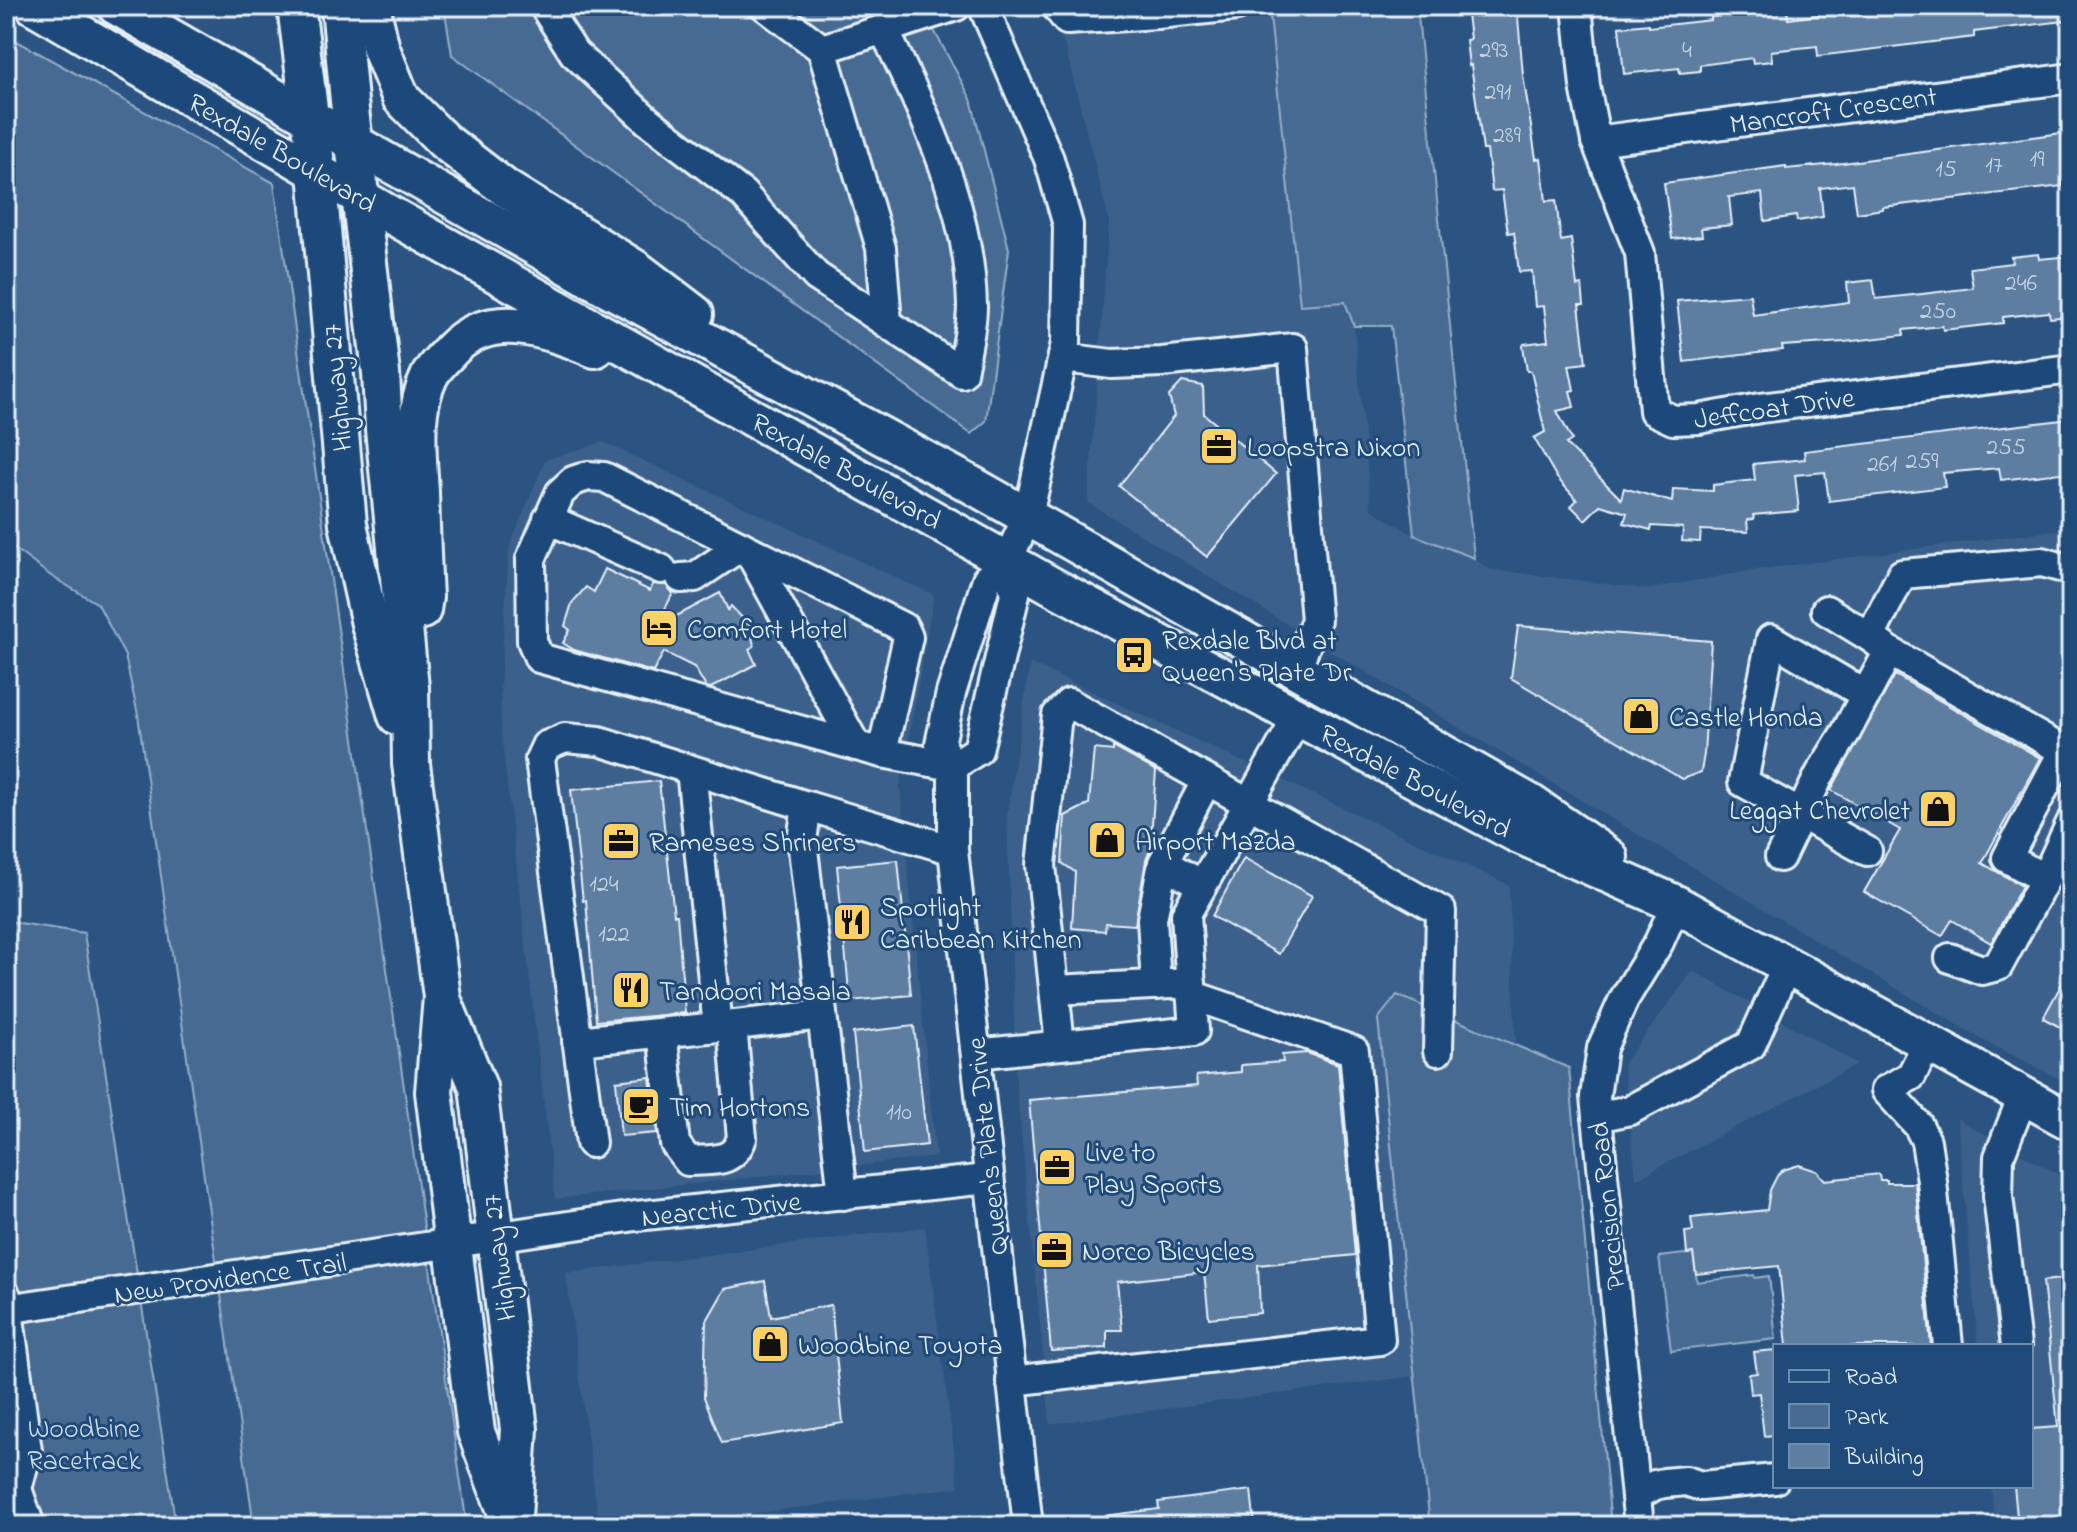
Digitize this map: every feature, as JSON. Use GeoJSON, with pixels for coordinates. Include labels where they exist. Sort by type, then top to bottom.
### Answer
{"type":"FeatureCollection","features":[{"type":"Feature","properties":{"kind":"main road","name":"Rexdale Boulevard"},"geometry":{"type":"LineString","coordinates":[[34,6],[317,172],[1007,561],[1517,834],[1676,904],[2071,1122]]}},
{"type":"Feature","properties":{"kind":"main road","name":"Rexdale Boulevard"},"geometry":{"type":"LineString","coordinates":[[116,6],[584,275],[1028,516],[1532,804],[1676,904]]}},
{"type":"Feature","properties":{"kind":"main road","name":"Highway 27"},"geometry":{"type":"LineString","coordinates":[[296,6],[317,172],[348,524],[370,624],[411,764]]}},
{"type":"Feature","properties":{"kind":"main road","name":"Highway 27"},"geometry":{"type":"LineString","coordinates":[[340,6],[381,373],[410,687],[411,764],[442,997],[434,1092],[476,1432],[512,1526]]}},
{"type":"Feature","properties":{"kind":"main road"},"geometry":{"type":"LineString","coordinates":[[371,6],[381,49],[401,98],[444,141],[505,188],[636,269],[778,378]]}},
{"type":"Feature","properties":{"kind":"main road"},"geometry":{"type":"LineString","coordinates":[[410,687],[424,597],[417,436],[420,408],[433,370],[463,338],[491,326],[505,325],[558,333],[615,357],[662,366]]}},
{"type":"Feature","properties":{"kind":"main road","name":"Highway 27"},"geometry":{"type":"LineString","coordinates":[[442,997],[478,1087],[519,1429],[512,1526]]}},
{"type":"Feature","properties":{"kind":"street"},"geometry":{"type":"LineString","coordinates":[[544,6],[574,53],[648,121],[743,194],[816,276],[962,373],[972,308],[964,228],[921,105],[884,30]]}},
{"type":"Feature","properties":{"kind":"street"},"geometry":{"type":"LineString","coordinates":[[765,6],[822,49],[881,248],[887,322]]}},
{"type":"Feature","properties":{"kind":"street"},"geometry":{"type":"LineString","coordinates":[[822,49],[956,6]]}},
{"type":"Feature","properties":{"kind":"street","name":"Queen's Plate Drive"},"geometry":{"type":"LineString","coordinates":[[983,6],[1049,159],[1068,225],[1066,343],[1028,516],[1007,561],[987,579],[951,693],[940,744],[953,766],[953,850],[1028,1526]]}},
{"type":"Feature","properties":{"kind":"street"},"geometry":{"type":"LineString","coordinates":[[1056,6],[1067,20],[1156,10],[1237,6]]}},
{"type":"Feature","properties":{"kind":"street","name":"Jeffcoat Drive"},"geometry":{"type":"LineString","coordinates":[[1577,6],[1585,86],[1596,141],[1640,253],[1654,411],[1673,420],[1699,419],[1760,408],[2071,369]]}},
{"type":"Feature","properties":{"kind":"street","name":"Mancroft Crescent"},"geometry":{"type":"LineString","coordinates":[[1596,141],[2071,78]]}},
{"type":"Feature","properties":{"kind":"street"},"geometry":{"type":"LineString","coordinates":[[1063,358],[1112,364],[1162,362],[1293,348],[1316,620],[1296,669]]}},
{"type":"Feature","properties":{"kind":"street"},"geometry":{"type":"LineString","coordinates":[[869,750],[908,637],[904,628],[604,477],[588,476],[573,481],[560,493],[531,559],[532,641],[539,658],[869,750],[953,766],[978,750],[1015,594],[1007,561]]}},
{"type":"Feature","properties":{"kind":"street"},"geometry":{"type":"LineString","coordinates":[[548,519],[671,573],[695,577],[745,548]]}},
{"type":"Feature","properties":{"kind":"street"},"geometry":{"type":"LineString","coordinates":[[745,548],[869,750]]}},
{"type":"Feature","properties":{"kind":"street"},"geometry":{"type":"LineString","coordinates":[[1780,857],[1820,774],[1866,695],[1902,574],[2042,562],[2071,570]]}},
{"type":"Feature","properties":{"kind":"street"},"geometry":{"type":"LineString","coordinates":[[1826,610],[1879,644],[2068,752],[2007,858],[2045,879]]}},
{"type":"Feature","properties":{"kind":"street"},"geometry":{"type":"LineString","coordinates":[[1866,695],[1771,639],[1743,782],[1867,851]]}},
{"type":"Feature","properties":{"kind":"street"},"geometry":{"type":"LineString","coordinates":[[1060,1045],[1041,865],[1057,715],[1069,703],[1441,911],[1438,1051]]}},
{"type":"Feature","properties":{"kind":"street"},"geometry":{"type":"LineString","coordinates":[[976,1054],[1194,1031],[1186,914],[1298,717]]}},
{"type":"Feature","properties":{"kind":"street"},"geometry":{"type":"LineString","coordinates":[[591,1143],[540,759],[546,746],[565,738],[599,741],[953,850]]}},
{"type":"Feature","properties":{"kind":"street"},"geometry":{"type":"LineString","coordinates":[[662,1033],[675,1144],[688,1161],[728,1158],[737,1150],[742,1138],[691,770]]}},
{"type":"Feature","properties":{"kind":"street"},"geometry":{"type":"LineString","coordinates":[[1156,985],[1152,919],[1163,863],[1207,780]]}},
{"type":"Feature","properties":{"kind":"street"},"geometry":{"type":"LineString","coordinates":[[807,806],[802,840],[843,1195]]}},
{"type":"Feature","properties":{"kind":"street"},"geometry":{"type":"LineString","coordinates":[[1950,958],[1982,970],[1998,966],[2071,823]]}},
{"type":"Feature","properties":{"kind":"street"},"geometry":{"type":"LineString","coordinates":[[1163,863],[1202,885]]}},
{"type":"Feature","properties":{"kind":"street","name":"Precision Road"},"geometry":{"type":"LineString","coordinates":[[1639,1526],[1595,1097],[1602,1048],[1624,999],[1659,942],[1676,904]]}},
{"type":"Feature","properties":{"kind":"street"},"geometry":{"type":"LineString","coordinates":[[1597,1117],[1630,1110],[1751,1045],[1787,965]]}},
{"type":"Feature","properties":{"kind":"street"},"geometry":{"type":"LineString","coordinates":[[1011,1381],[1380,1340],[1354,1051],[1191,989],[1156,985],[1055,990]]}},
{"type":"Feature","properties":{"kind":"street"},"geometry":{"type":"LineString","coordinates":[[577,1041],[822,1015]]}},
{"type":"Feature","properties":{"kind":"street"},"geometry":{"type":"LineString","coordinates":[[1928,1043],[1911,1076],[1886,1090],[1918,1125],[1926,1141],[1948,1344]]}},
{"type":"Feature","properties":{"kind":"street"},"geometry":{"type":"LineString","coordinates":[[2016,1344],[1998,1196],[1999,1157],[2023,1096]]}},
{"type":"Feature","properties":{"kind":"street","name":"Nearctic Drive"},"geometry":{"type":"LineString","coordinates":[[454,1244],[636,1216],[988,1179]]}},
{"type":"Feature","properties":{"kind":"street","name":"New Providence Trail"},"geometry":{"type":"LineString","coordinates":[[7,1305],[454,1244]]}},
{"type":"Feature","properties":{"kind":"street"},"geometry":{"type":"LineString","coordinates":[[7,1305],[27,1451],[12,1479],[30,1526]]}},
{"type":"Feature","properties":{"kind":"street"},"geometry":{"type":"LineString","coordinates":[[1636,1496],[1657,1499],[1689,1495],[1701,1486],[1773,1479]]}},
{"type":"Feature","properties":{"kind":"shaded area"},"geometry":{"type":"Polygon","coordinates":[[[1047,6],[1269,6],[1300,304],[1345,302],[1354,326],[1371,509],[1414,535],[1474,558],[1488,569],[1648,589],[1755,570],[2071,528],[2071,1085],[1981,1039],[1088,503],[1109,221],[1065,47],[1047,6]]]}},
{"type":"Feature","properties":{"kind":"shaded area"},"geometry":{"type":"Polygon","coordinates":[[[603,442],[934,595],[900,787],[936,1157],[555,1199],[501,732],[500,684],[509,548],[545,460],[603,442]]]}},
{"type":"Feature","properties":{"kind":"shaded area"},"geometry":{"type":"Polygon","coordinates":[[[1030,663],[1509,885],[1516,1046],[1397,995],[1378,1019],[1415,1376],[1050,1424],[1016,1083],[1007,814],[1030,663]]]}},
{"type":"Feature","properties":{"kind":"shaded area"},"geometry":{"type":"Polygon","coordinates":[[[1693,971],[1858,1064],[1636,1179],[1623,1064],[1693,971]]]}},
{"type":"Feature","properties":{"kind":"shaded area"},"geometry":{"type":"Polygon","coordinates":[[[1957,1119],[2071,1181],[2071,1526],[1995,1526],[1991,1488],[2033,1488],[2033,1344],[1978,1344],[1957,1119]]]}},
{"type":"Feature","properties":{"kind":"shaded area"},"geometry":{"type":"Polygon","coordinates":[[[925,1227],[959,1487],[655,1526],[599,1526],[566,1273],[925,1227]]]}},
{"type":"Feature","properties":{"kind":"green space"},"geometry":{"type":"Polygon","coordinates":[[[444,6],[921,6],[971,99],[1009,249],[986,421],[971,434],[452,55],[444,6]]]}},
{"type":"Feature","properties":{"kind":"green space"},"geometry":{"type":"Polygon","coordinates":[[[1269,6],[1417,6],[1474,558],[1414,535],[1391,326],[1354,326],[1345,302],[1300,305],[1269,6]]]}},
{"type":"Feature","properties":{"kind":"green space"},"geometry":{"type":"Polygon","coordinates":[[[6,35],[274,183],[467,1526],[254,1526],[138,715],[125,656],[98,604],[51,576],[12,547],[17,286],[6,261],[6,35]]]}},
{"type":"Feature","properties":{"kind":"green space","name":"Woodbine Racetrack"},"geometry":{"type":"Polygon","coordinates":[[[6,921],[84,933],[176,1526],[6,1526],[6,921]]]}},
{"type":"Feature","properties":{"kind":"green space"},"geometry":{"type":"Polygon","coordinates":[[[1397,995],[1569,1068],[1611,1526],[1430,1526],[1378,1019],[1397,995]]]}},
{"type":"Feature","properties":{"kind":"green space"},"geometry":{"type":"Polygon","coordinates":[[[1693,1253],[1697,1282],[1769,1276],[1776,1339],[1671,1351],[1659,1257],[1693,1253]]]}},
{"type":"Feature","properties":{"kind":"building"},"geometry":{"type":"Polygon","coordinates":[[[1466,6],[1517,6],[1523,75],[1536,159],[1541,158],[1546,201],[1556,200],[1561,241],[1571,239],[1577,286],[1582,285],[1584,305],[1579,305],[1586,363],[1569,365],[1574,407],[1557,411],[1572,440],[1566,444],[1621,499],[1624,488],[1672,502],[1673,489],[1713,491],[1713,485],[1755,480],[1753,464],[1805,459],[1804,451],[2062,420],[2071,420],[2071,443],[2065,444],[2069,472],[2001,480],[1999,468],[1943,473],[1945,487],[1829,501],[1825,472],[1795,475],[1799,511],[1753,515],[1754,519],[1747,520],[1748,532],[1701,530],[1700,542],[1682,541],[1683,528],[1652,526],[1651,530],[1624,523],[1627,513],[1600,505],[1585,520],[1571,506],[1577,500],[1557,478],[1534,438],[1545,432],[1523,346],[1548,341],[1544,306],[1535,307],[1532,271],[1519,272],[1514,232],[1508,233],[1502,190],[1492,191],[1487,150],[1483,150],[1469,66],[1466,6]]]}},
{"type":"Feature","properties":{"kind":"building"},"geometry":{"type":"Polygon","coordinates":[[[1787,6],[1788,19],[1841,12],[1840,6],[2071,6],[2071,20],[1974,32],[1974,37],[1818,56],[1817,46],[1771,51],[1772,61],[1753,63],[1752,58],[1700,65],[1700,71],[1680,73],[1679,68],[1624,74],[1619,27],[1711,20],[1711,17],[1787,6]]]}},
{"type":"Feature","properties":{"kind":"building"},"geometry":{"type":"Polygon","coordinates":[[[2062,133],[2062,138],[2071,137],[2071,159],[2065,159],[2068,181],[2062,181],[2063,186],[1883,207],[1857,213],[1853,184],[1820,188],[1823,217],[1797,221],[1796,216],[1765,221],[1762,193],[1729,197],[1732,225],[1701,228],[1702,236],[1672,239],[1664,183],[1786,166],[1786,169],[1836,164],[2062,133]]]}},
{"type":"Feature","properties":{"kind":"building"},"geometry":{"type":"Polygon","coordinates":[[[2038,254],[2039,259],[2071,256],[2071,316],[2050,318],[2049,312],[2003,317],[2003,323],[1943,330],[1942,326],[1903,330],[1904,335],[1782,346],[1783,350],[1684,362],[1677,301],[1750,295],[1753,315],[1849,302],[1847,283],[1873,280],[1876,299],[1973,288],[1970,268],[2012,263],[2011,257],[2038,254]]]}},
{"type":"Feature","properties":{"kind":"building"},"geometry":{"type":"Polygon","coordinates":[[[1182,382],[1203,386],[1204,414],[1276,474],[1207,557],[1119,486],[1174,416],[1169,396],[1182,382]]]}},
{"type":"Feature","properties":{"kind":"building","name":"Comfort Hotel"},"geometry":{"type":"Polygon","coordinates":[[[605,569],[650,591],[653,584],[666,585],[673,593],[656,627],[720,593],[728,610],[731,606],[750,626],[754,646],[749,649],[756,664],[711,688],[706,687],[694,667],[664,652],[653,672],[574,650],[563,643],[570,630],[565,626],[572,603],[586,587],[594,592],[605,569]]]}},
{"type":"Feature","properties":{"kind":"building","name":"Castle Honda"},"geometry":{"type":"Polygon","coordinates":[[[1518,626],[1711,641],[1701,772],[1682,779],[1511,678],[1518,626]]]}},
{"type":"Feature","properties":{"kind":"building","name":"Leggat Chevrolet"},"geometry":{"type":"Polygon","coordinates":[[[1895,675],[2040,758],[1982,863],[2022,886],[1991,943],[1952,920],[1942,936],[1864,892],[1900,830],[1831,790],[1895,675]]]}},
{"type":"Feature","properties":{"kind":"building","name":"Airport Mazda"},"geometry":{"type":"Polygon","coordinates":[[[1113,747],[1156,771],[1150,850],[1135,925],[1106,923],[1105,931],[1072,928],[1075,872],[1062,863],[1065,816],[1089,804],[1094,749],[1113,751],[1113,747]]]}},
{"type":"Feature","properties":{"kind":"building"},"geometry":{"type":"Polygon","coordinates":[[[659,781],[674,915],[677,915],[685,1013],[596,1021],[586,900],[583,901],[571,790],[659,781]]]}},
{"type":"Feature","properties":{"kind":"building"},"geometry":{"type":"Polygon","coordinates":[[[1244,858],[1312,896],[1279,954],[1212,916],[1244,858]]]}},
{"type":"Feature","properties":{"kind":"building"},"geometry":{"type":"Polygon","coordinates":[[[898,860],[911,995],[850,1001],[837,866],[898,860]]]}},
{"type":"Feature","properties":{"kind":"building"},"geometry":{"type":"Polygon","coordinates":[[[2071,967],[2071,1033],[2043,1018],[2071,967]]]}},
{"type":"Feature","properties":{"kind":"building"},"geometry":{"type":"Polygon","coordinates":[[[914,1026],[927,1145],[865,1152],[853,1033],[914,1026]]]}},
{"type":"Feature","properties":{"kind":"building"},"geometry":{"type":"Polygon","coordinates":[[[1307,1053],[1338,1064],[1355,1255],[1258,1265],[1260,1313],[1209,1318],[1204,1272],[1117,1282],[1122,1330],[1107,1330],[1107,1348],[1051,1351],[1029,1100],[1197,1086],[1196,1076],[1241,1072],[1241,1065],[1283,1062],[1282,1055],[1307,1053]]]}},
{"type":"Feature","properties":{"kind":"building","name":"Tim Hortons"},"geometry":{"type":"Polygon","coordinates":[[[650,1077],[657,1133],[621,1136],[616,1081],[650,1077]]]}},
{"type":"Feature","properties":{"kind":"building"},"geometry":{"type":"Polygon","coordinates":[[[1799,1165],[1817,1171],[1825,1180],[1879,1174],[1880,1180],[1887,1180],[1887,1183],[1915,1183],[1931,1344],[1787,1344],[1779,1266],[1696,1274],[1693,1253],[1687,1254],[1685,1232],[1693,1231],[1691,1218],[1767,1210],[1770,1190],[1783,1170],[1799,1165]]]}},
{"type":"Feature","properties":{"kind":"building"},"geometry":{"type":"Polygon","coordinates":[[[2071,1278],[2071,1526],[2018,1526],[2014,1488],[2033,1488],[2033,1429],[2058,1427],[2043,1281],[2071,1278]]]}},
{"type":"Feature","properties":{"kind":"building","name":"Woodbine Toyota"},"geometry":{"type":"Polygon","coordinates":[[[765,1281],[771,1317],[831,1305],[843,1423],[722,1443],[704,1397],[706,1322],[725,1289],[765,1281]]]}},
{"type":"Feature","properties":{"kind":"building"},"geometry":{"type":"Polygon","coordinates":[[[1773,1350],[1773,1435],[1764,1436],[1759,1393],[1751,1394],[1749,1374],[1757,1373],[1754,1352],[1773,1350]]]}},
{"type":"Feature","properties":{"kind":"building"},"geometry":{"type":"Polygon","coordinates":[[[1251,1490],[1255,1526],[1104,1526],[1103,1516],[1159,1509],[1158,1502],[1251,1490]]]}},
{"type":"Feature","properties":{"kind":"place","name":"Loopstra Nixon"},"geometry":{"type":"Point","coordinates":[1219,446]}},
{"type":"Feature","properties":{"kind":"place","name":"Comfort Hotel"},"geometry":{"type":"Point","coordinates":[659,628]}},
{"type":"Feature","properties":{"kind":"place","name":"Rexdale Blvd at Queen's Plate Dr"},"geometry":{"type":"Point","coordinates":[1134,655]}},
{"type":"Feature","properties":{"kind":"place","name":"Castle Honda"},"geometry":{"type":"Point","coordinates":[1641,716]}},
{"type":"Feature","properties":{"kind":"place","name":"Leggat Chevrolet"},"geometry":{"type":"Point","coordinates":[1938,809]}},
{"type":"Feature","properties":{"kind":"place","name":"Airport Mazda"},"geometry":{"type":"Point","coordinates":[1107,840]}},
{"type":"Feature","properties":{"kind":"place","name":"Rameses Shriners"},"geometry":{"type":"Point","coordinates":[621,841]}},
{"type":"Feature","properties":{"kind":"place","name":"Spotlight Caribbean Kitchen"},"geometry":{"type":"Point","coordinates":[852,922]}},
{"type":"Feature","properties":{"kind":"place","name":"Tandoori Masala"},"geometry":{"type":"Point","coordinates":[631,990]}},
{"type":"Feature","properties":{"kind":"place","name":"Tim Hortons"},"geometry":{"type":"Point","coordinates":[641,1106]}},
{"type":"Feature","properties":{"kind":"place","name":"Live to Play Sports"},"geometry":{"type":"Point","coordinates":[1057,1167]}},
{"type":"Feature","properties":{"kind":"place","name":"Norco Bicycles"},"geometry":{"type":"Point","coordinates":[1054,1250]}},
{"type":"Feature","properties":{"kind":"place","name":"Woodbine Toyota"},"geometry":{"type":"Point","coordinates":[770,1344]}}]}
